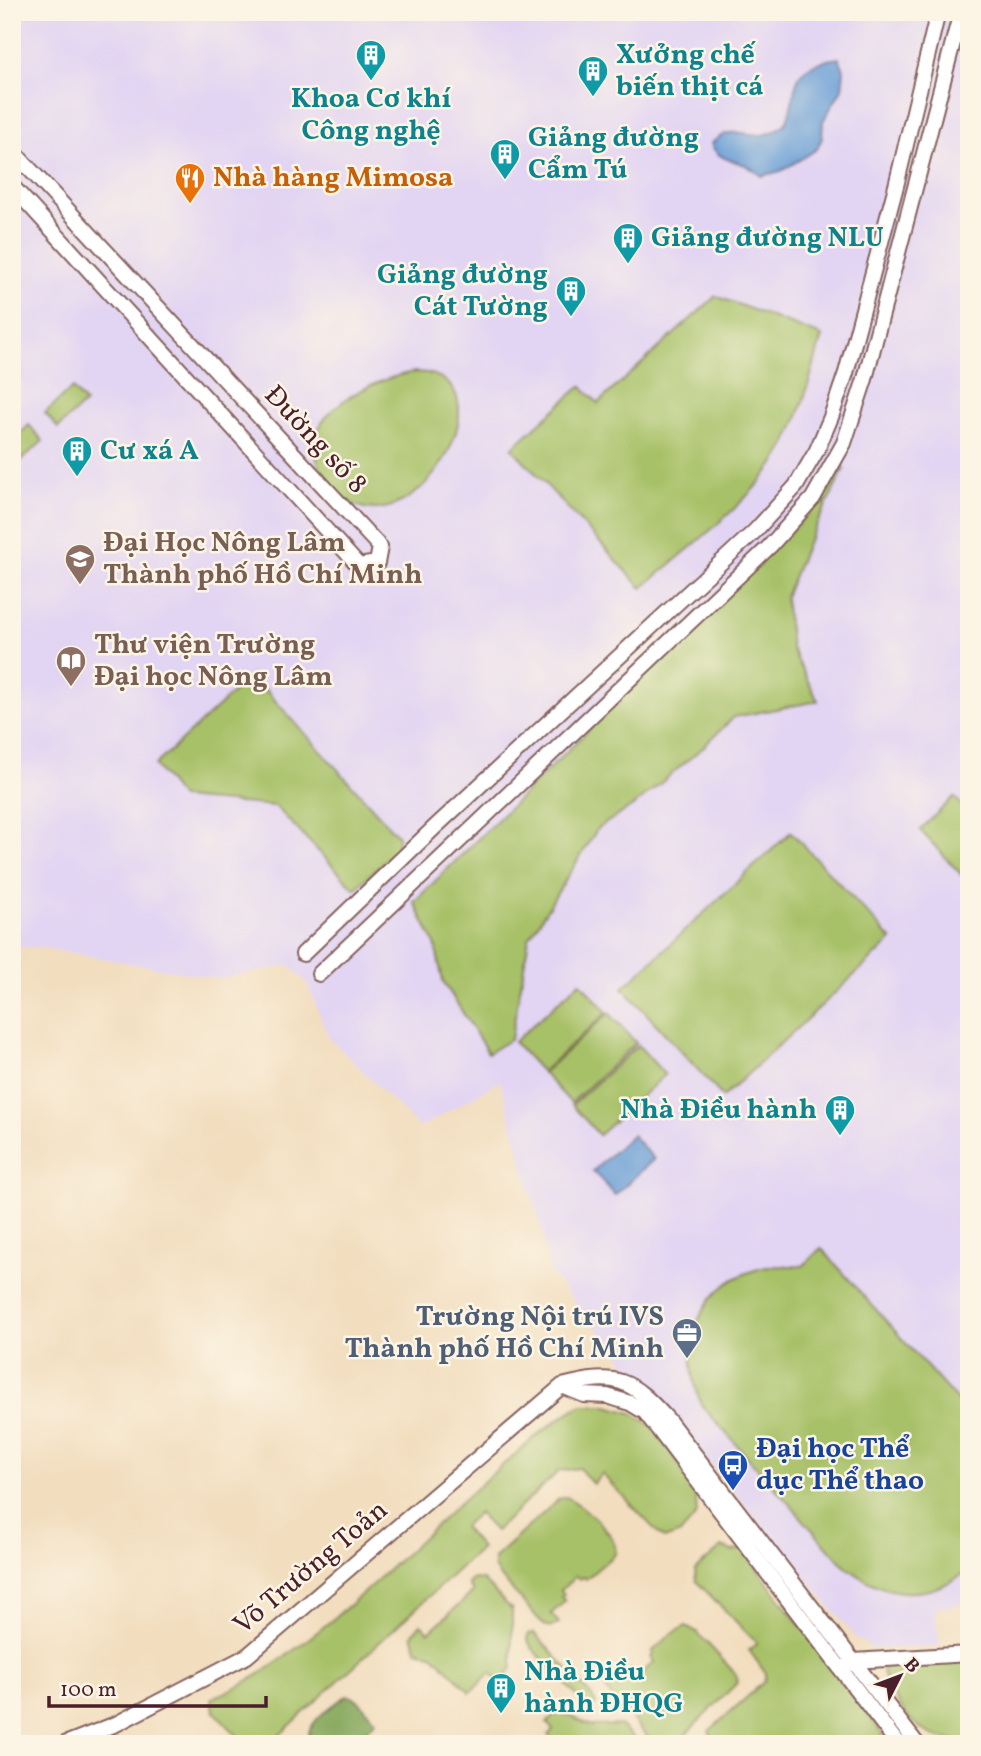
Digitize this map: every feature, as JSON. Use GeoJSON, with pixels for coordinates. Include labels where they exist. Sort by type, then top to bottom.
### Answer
{"type":"FeatureCollection","features":[{"type":"Feature","properties":{"kind":"street"},"geometry":{"type":"LineString","coordinates":[[303,954],[435,827],[755,531],[796,486],[817,450],[846,373],[896,186],[938,12]]}},
{"type":"Feature","properties":{"kind":"street"},"geometry":{"type":"LineString","coordinates":[[319,974],[770,546],[813,498],[844,443],[865,379],[961,12]]}},
{"type":"Feature","properties":{"kind":"street","name":"Đường số 8"},"geometry":{"type":"LineString","coordinates":[[12,150],[380,547],[377,563],[359,565],[12,186]]}},
{"type":"Feature","properties":{"kind":"street"},"geometry":{"type":"LineString","coordinates":[[99,282],[117,265]]}},
{"type":"Feature","properties":{"kind":"street"},"geometry":{"type":"LineString","coordinates":[[435,827],[435,835],[443,844],[454,844]]}},
{"type":"Feature","properties":{"kind":"street","name":"Võ Trường Toản"},"geometry":{"type":"LineString","coordinates":[[65,1744],[116,1724],[247,1656],[562,1385],[584,1395],[607,1396],[630,1403],[645,1412],[847,1665],[917,1744]]}},
{"type":"Feature","properties":{"kind":"street"},"geometry":{"type":"LineString","coordinates":[[847,1665],[969,1654]]}},
{"type":"Feature","properties":{"kind":"street","name":"Võ Trường Toản"},"geometry":{"type":"LineString","coordinates":[[847,1665],[895,1742]]}},
{"type":"Feature","properties":{"kind":"shaded area"},"geometry":{"type":"Polygon","coordinates":[[[12,12],[969,12],[969,1603],[934,1609],[940,1646],[874,1649],[856,1638],[549,1271],[543,1235],[500,1081],[420,1128],[329,1038],[307,983],[289,965],[220,979],[44,948],[12,946],[12,12]]]}},
{"type":"Feature","properties":{"kind":"green space"},"geometry":{"type":"Polygon","coordinates":[[[716,296],[822,336],[796,422],[772,467],[719,523],[642,588],[512,448],[581,386],[598,403],[716,296]]]}},
{"type":"Feature","properties":{"kind":"green space"},"geometry":{"type":"Polygon","coordinates":[[[416,372],[447,382],[459,407],[454,438],[437,470],[411,496],[380,509],[349,501],[320,467],[314,448],[318,430],[328,415],[361,390],[400,375],[416,372]]]}},
{"type":"Feature","properties":{"kind":"green space"},"geometry":{"type":"Polygon","coordinates":[[[72,388],[85,403],[58,428],[45,413],[72,388]]]}},
{"type":"Feature","properties":{"kind":"green space"},"geometry":{"type":"Polygon","coordinates":[[[29,425],[43,441],[16,465],[12,462],[12,442],[29,425]]]}},
{"type":"Feature","properties":{"kind":"green space"},"geometry":{"type":"Polygon","coordinates":[[[841,464],[844,469],[806,546],[785,597],[791,647],[818,701],[734,717],[636,804],[598,828],[529,938],[511,1039],[488,1053],[443,981],[435,944],[414,902],[818,504],[841,464]]]}},
{"type":"Feature","properties":{"kind":"green space"},"geometry":{"type":"Polygon","coordinates":[[[252,675],[398,836],[398,848],[355,889],[275,806],[181,798],[155,765],[252,675]]]}},
{"type":"Feature","properties":{"kind":"green space"},"geometry":{"type":"Polygon","coordinates":[[[954,797],[969,813],[969,883],[920,830],[954,797]]]}},
{"type":"Feature","properties":{"kind":"green space"},"geometry":{"type":"Polygon","coordinates":[[[791,832],[892,940],[723,1097],[623,988],[791,832]]]}},
{"type":"Feature","properties":{"kind":"green space"},"geometry":{"type":"Polygon","coordinates":[[[580,982],[607,1012],[542,1072],[514,1042],[580,982]]]}},
{"type":"Feature","properties":{"kind":"green space"},"geometry":{"type":"Polygon","coordinates":[[[609,1013],[636,1043],[571,1103],[543,1073],[609,1013]]]}},
{"type":"Feature","properties":{"kind":"green space"},"geometry":{"type":"Polygon","coordinates":[[[638,1045],[665,1075],[599,1135],[572,1105],[638,1045]]]}},
{"type":"Feature","properties":{"kind":"green space"},"geometry":{"type":"Polygon","coordinates":[[[821,1248],[969,1414],[969,1569],[936,1588],[903,1592],[887,1589],[855,1573],[840,1561],[702,1406],[695,1385],[692,1345],[705,1308],[717,1292],[734,1279],[761,1268],[803,1266],[821,1248]]]}},
{"type":"Feature","properties":{"kind":"green space"},"geometry":{"type":"Polygon","coordinates":[[[582,1405],[604,1405],[632,1413],[652,1426],[695,1487],[697,1515],[681,1533],[664,1539],[602,1474],[593,1484],[579,1468],[559,1471],[495,1531],[478,1513],[463,1527],[481,1548],[270,1744],[245,1744],[214,1711],[212,1698],[250,1680],[307,1640],[358,1598],[524,1447],[551,1424],[582,1405]]]}},
{"type":"Feature","properties":{"kind":"green space"},"geometry":{"type":"Polygon","coordinates":[[[567,1497],[606,1530],[615,1546],[615,1554],[586,1579],[576,1576],[561,1590],[564,1594],[561,1597],[565,1601],[551,1614],[559,1623],[551,1627],[544,1625],[498,1574],[494,1567],[494,1558],[559,1499],[567,1497]]]}},
{"type":"Feature","properties":{"kind":"green space"},"geometry":{"type":"Polygon","coordinates":[[[722,1547],[732,1551],[742,1549],[882,1733],[886,1744],[715,1744],[709,1731],[764,1682],[766,1674],[749,1650],[757,1643],[696,1581],[695,1570],[722,1547]]]}},
{"type":"Feature","properties":{"kind":"green space"},"geometry":{"type":"Polygon","coordinates":[[[473,1579],[483,1580],[512,1610],[512,1668],[500,1682],[491,1673],[470,1692],[434,1655],[417,1650],[412,1635],[421,1624],[429,1632],[473,1592],[468,1584],[473,1579]]]}},
{"type":"Feature","properties":{"kind":"green space"},"geometry":{"type":"Polygon","coordinates":[[[686,1626],[697,1632],[736,1675],[738,1682],[676,1744],[654,1744],[606,1690],[607,1675],[615,1684],[631,1669],[635,1673],[638,1670],[642,1673],[654,1662],[652,1652],[670,1635],[686,1626]]]}},
{"type":"Feature","properties":{"kind":"green space"},"geometry":{"type":"Polygon","coordinates":[[[534,1633],[592,1696],[596,1703],[594,1707],[587,1707],[531,1647],[527,1638],[534,1633]]]}},
{"type":"Feature","properties":{"kind":"green space"},"geometry":{"type":"Polygon","coordinates":[[[969,1658],[969,1740],[937,1737],[925,1731],[904,1712],[882,1671],[885,1661],[969,1658]]]}},
{"type":"Feature","properties":{"kind":"green space"},"geometry":{"type":"Polygon","coordinates":[[[347,1695],[357,1699],[376,1721],[351,1744],[308,1744],[310,1729],[315,1722],[347,1695]]]}},
{"type":"Feature","properties":{"kind":"green space"},"geometry":{"type":"Polygon","coordinates":[[[558,1711],[592,1726],[620,1725],[640,1744],[557,1744],[548,1735],[553,1730],[547,1723],[558,1711]]]}},
{"type":"Feature","properties":{"kind":"water"},"geometry":{"type":"Polygon","coordinates":[[[839,58],[844,70],[842,89],[823,121],[822,138],[817,149],[781,171],[761,176],[746,165],[723,157],[714,149],[711,144],[723,135],[734,132],[763,135],[786,123],[802,72],[810,66],[839,58]]]}},
{"type":"Feature","properties":{"kind":"water"},"geometry":{"type":"Polygon","coordinates":[[[632,1135],[654,1159],[615,1195],[593,1171],[632,1135]]]}},
{"type":"Feature","properties":{"kind":"place","name":"Khoa Cơ khí Công nghệ"},"geometry":{"type":"Point","coordinates":[371,82]}},
{"type":"Feature","properties":{"kind":"place","name":"Xưởng chế biến thịt cá"},"geometry":{"type":"Point","coordinates":[593,98]}},
{"type":"Feature","properties":{"kind":"place","name":"Giảng đường Cẩm Tú"},"geometry":{"type":"Point","coordinates":[505,181]}},
{"type":"Feature","properties":{"kind":"place","name":"Nhà hàng Mimosa"},"geometry":{"type":"Point","coordinates":[190,205]}},
{"type":"Feature","properties":{"kind":"place","name":"Giảng đường NLU"},"geometry":{"type":"Point","coordinates":[628,265]}},
{"type":"Feature","properties":{"kind":"place","name":"Giảng đường Cát Tường"},"geometry":{"type":"Point","coordinates":[571,318]}},
{"type":"Feature","properties":{"kind":"place","name":"Cư xá A"},"geometry":{"type":"Point","coordinates":[77,478]}},
{"type":"Feature","properties":{"kind":"place","name":"Đại Học Nông Lâm Thành phố Hồ Chí Minh"},"geometry":{"type":"Point","coordinates":[80,586]}},
{"type":"Feature","properties":{"kind":"place","name":"Thư viện Trường Đại học Nông Lâm"},"geometry":{"type":"Point","coordinates":[71,688]}},
{"type":"Feature","properties":{"kind":"place","name":"Nhà Điều hành"},"geometry":{"type":"Point","coordinates":[840,1137]}},
{"type":"Feature","properties":{"kind":"place","name":"Trường Nội trú IVS Thành phố Hồ Chí Minh"},"geometry":{"type":"Point","coordinates":[687,1360]}},
{"type":"Feature","properties":{"kind":"place","name":"Đại học Thể dục Thể thao"},"geometry":{"type":"Point","coordinates":[733,1492]}},
{"type":"Feature","properties":{"kind":"place","name":"Nhà Điều hành ĐHQG"},"geometry":{"type":"Point","coordinates":[501,1715]}}]}
